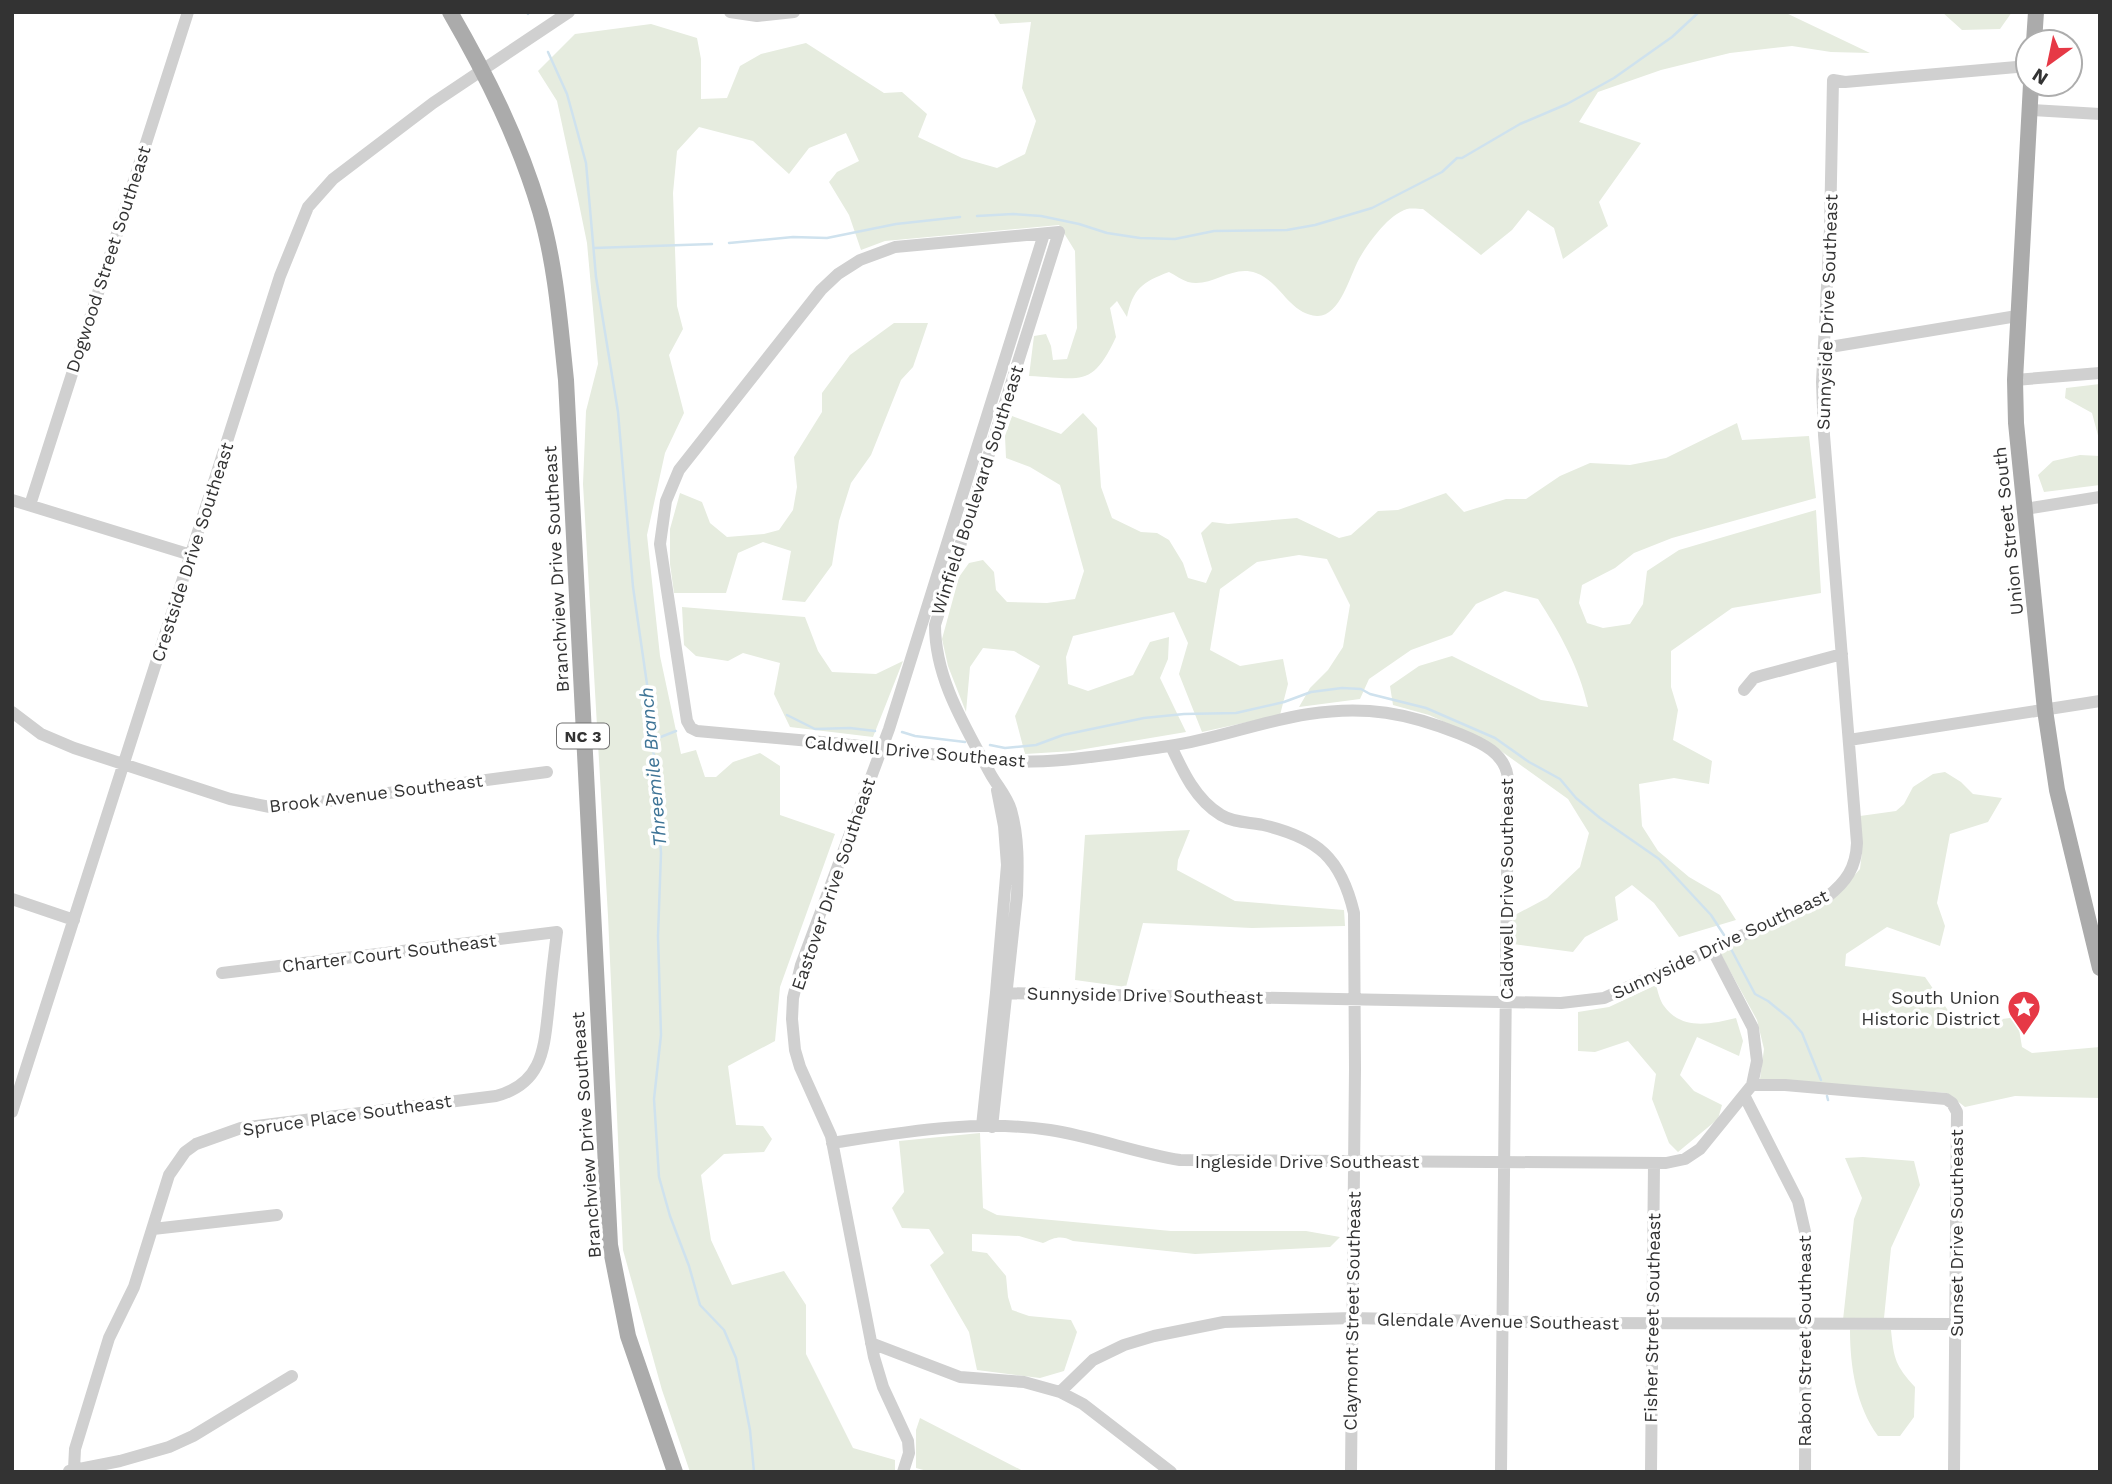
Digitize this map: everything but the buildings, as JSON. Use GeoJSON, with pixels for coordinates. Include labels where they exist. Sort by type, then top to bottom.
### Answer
{"type":"FeatureCollection","features":[{"type":"Feature","properties":{"kind":"main road","name":"Branchview Drive Southeast"},"geometry":{"type":"LineString","coordinates":[[450,12],[484,70],[518,147],[541,214],[556,296],[566,380],[610,1245],[628,1336],[675,1472]]}},
{"type":"Feature","properties":{"kind":"main road","name":"Union Street South"},"geometry":{"type":"LineString","coordinates":[[2030,98],[2015,380],[2016,423],[2045,710],[2064,825],[2100,968]]}},
{"type":"Feature","properties":{"kind":"street","name":"Dogwood Street Southeast"},"geometry":{"type":"LineString","coordinates":[[30,505],[188,12]]}},
{"type":"Feature","properties":{"kind":"street","name":"Crestside Drive Southeast"},"geometry":{"type":"LineString","coordinates":[[12,1112],[299,223],[308,207],[333,179],[433,103],[569,12]]}},
{"type":"Feature","properties":{"kind":"street"},"geometry":{"type":"LineString","coordinates":[[730,12],[757,16],[793,12]]}},
{"type":"Feature","properties":{"kind":"street","name":"Sunnyside Drive Southeast"},"geometry":{"type":"LineString","coordinates":[[1001,993],[1561,1003],[1604,998],[1827,897],[1840,886],[1855,863],[1857,843],[1822,382],[1833,80],[1845,82],[2014,67]]}},
{"type":"Feature","properties":{"kind":"street"},"geometry":{"type":"LineString","coordinates":[[2030,110],[2100,114]]}},
{"type":"Feature","properties":{"kind":"street","name":"Winfield Boulevard Southeast"},"geometry":{"type":"LineString","coordinates":[[923,620],[1044,234],[1059,232],[935,625],[935,646],[940,672],[996,783],[1007,848],[1001,993],[987,1126]]}},
{"type":"Feature","properties":{"kind":"street","name":"Caldwell Drive Southeast"},"geometry":{"type":"LineString","coordinates":[[1044,234],[895,247],[860,260],[838,274],[821,290],[680,470],[666,501],[660,544],[687,721],[691,728],[697,730],[1009,763],[1042,762],[1171,746],[1308,714],[1379,712],[1423,719],[1469,738],[1492,751],[1505,763],[1508,778],[1501,1472]]}},
{"type":"Feature","properties":{"kind":"street"},"geometry":{"type":"LineString","coordinates":[[1824,348],[2018,316]]}},
{"type":"Feature","properties":{"kind":"street"},"geometry":{"type":"LineString","coordinates":[[2015,380],[2100,373]]}},
{"type":"Feature","properties":{"kind":"street"},"geometry":{"type":"LineString","coordinates":[[2025,509],[2100,498]]}},
{"type":"Feature","properties":{"kind":"street"},"geometry":{"type":"LineString","coordinates":[[12,500],[191,555]]}},
{"type":"Feature","properties":{"kind":"street","name":"Eastover Drive Southeast"},"geometry":{"type":"LineString","coordinates":[[903,1472],[909,1453],[908,1441],[883,1387],[871,1343],[832,1143],[800,1067],[795,1051],[792,1019],[793,999],[801,965],[881,748],[923,620]]}},
{"type":"Feature","properties":{"kind":"street"},"geometry":{"type":"LineString","coordinates":[[1744,690],[1754,678],[1842,654]]}},
{"type":"Feature","properties":{"kind":"street"},"geometry":{"type":"LineString","coordinates":[[1849,740],[2100,701]]}},
{"type":"Feature","properties":{"kind":"street","name":"Brook Avenue Southeast"},"geometry":{"type":"LineString","coordinates":[[12,712],[41,734],[74,748],[230,799],[275,808],[547,772]]}},
{"type":"Feature","properties":{"kind":"street","name":"Claymont Street Southeast"},"geometry":{"type":"LineString","coordinates":[[1171,746],[1194,789],[1209,806],[1232,820],[1261,824],[1303,838],[1323,852],[1345,881],[1353,913],[1355,999],[1351,1472]]}},
{"type":"Feature","properties":{"kind":"street"},"geometry":{"type":"LineString","coordinates":[[12,899],[74,920]]}},
{"type":"Feature","properties":{"kind":"street","name":"Charter Court Southeast"},"geometry":{"type":"LineString","coordinates":[[222,973],[557,932]]}},
{"type":"Feature","properties":{"kind":"street","name":"Spruce Place Southeast"},"geometry":{"type":"LineString","coordinates":[[70,1470],[108,1338],[134,1287],[169,1175],[176,1164],[196,1144],[241,1128],[496,1096],[522,1085],[535,1069],[544,1049],[557,932]]}},
{"type":"Feature","properties":{"kind":"street","name":"Ingleside Drive Southeast"},"geometry":{"type":"LineString","coordinates":[[832,1143],[959,1126],[987,1126],[1048,1130],[1093,1138],[1146,1155],[1181,1160],[1654,1164],[1675,1161],[1693,1156],[1758,1085],[1753,1028],[1712,949]]}},
{"type":"Feature","properties":{"kind":"street","name":"Sunset Drive Southeast"},"geometry":{"type":"LineString","coordinates":[[1758,1085],[1931,1096],[1952,1103],[1957,1112],[1954,1472]]}},
{"type":"Feature","properties":{"kind":"street","name":"Rabon Street Southeast"},"geometry":{"type":"LineString","coordinates":[[1745,1097],[1787,1178],[1801,1212],[1806,1236],[1804,1472]]}},
{"type":"Feature","properties":{"kind":"street","name":"Fisher Street Southeast"},"geometry":{"type":"LineString","coordinates":[[1651,1472],[1654,1164]]}},
{"type":"Feature","properties":{"kind":"street"},"geometry":{"type":"LineString","coordinates":[[153,1229],[277,1215]]}},
{"type":"Feature","properties":{"kind":"street","name":"Glendale Avenue Southeast"},"geometry":{"type":"LineString","coordinates":[[1060,1392],[1093,1360],[1124,1345],[1201,1324],[1224,1322],[1352,1318],[1652,1324],[1956,1324]]}},
{"type":"Feature","properties":{"kind":"street"},"geometry":{"type":"LineString","coordinates":[[871,1343],[960,1377],[1024,1382],[1060,1392],[1083,1404],[1171,1472]]}},
{"type":"Feature","properties":{"kind":"street"},"geometry":{"type":"LineString","coordinates":[[70,1470],[120,1461],[169,1447],[193,1436],[292,1376]]}},
{"type":"Feature","properties":{"kind":"shaded area"},"geometry":{"type":"Polygon","coordinates":[[[993,12],[1784,12],[1870,53],[1831,52],[1792,46],[1730,53],[1661,70],[1598,92],[1579,122],[1641,143],[1599,202],[1608,226],[1563,259],[1554,228],[1528,210],[1512,230],[1481,255],[1423,209],[1407,209],[1393,217],[1374,237],[1359,259],[1338,303],[1325,314],[1317,316],[1299,310],[1272,283],[1256,273],[1239,271],[1197,283],[1186,281],[1169,272],[1140,288],[1132,300],[1127,317],[1117,301],[1110,308],[1116,337],[1107,354],[1091,373],[1073,378],[1029,376],[1034,336],[1046,334],[1053,360],[1067,359],[1077,328],[1075,251],[1059,225],[885,241],[861,250],[849,215],[829,182],[837,172],[859,161],[846,133],[809,148],[789,174],[753,141],[699,127],[677,151],[673,193],[677,306],[683,329],[669,355],[684,413],[665,453],[647,535],[660,656],[681,754],[696,750],[705,777],[716,777],[733,762],[760,753],[780,766],[780,815],[835,834],[780,987],[775,1041],[728,1066],[736,1125],[763,1126],[772,1139],[764,1152],[724,1154],[701,1175],[711,1240],[732,1285],[784,1271],[806,1305],[806,1354],[853,1448],[895,1460],[895,1472],[690,1472],[662,1390],[623,1250],[608,916],[583,484],[586,411],[598,364],[587,243],[578,199],[557,101],[538,71],[575,34],[651,24],[697,38],[701,59],[701,99],[727,98],[740,66],[761,54],[806,43],[884,93],[902,92],[927,114],[918,137],[962,158],[997,168],[1025,154],[1036,121],[1022,88],[1031,22],[1000,24],[993,12]]]}},
{"type":"Feature","properties":{"kind":"shaded area"},"geometry":{"type":"Polygon","coordinates":[[[1942,12],[2012,12],[2000,29],[1962,30],[1942,12]]]}},
{"type":"Feature","properties":{"kind":"shaded area"},"geometry":{"type":"Polygon","coordinates":[[[894,323],[928,323],[913,367],[901,380],[871,455],[851,483],[839,521],[832,565],[805,602],[782,600],[791,551],[763,542],[738,553],[726,593],[674,593],[670,564],[670,529],[680,493],[702,502],[710,523],[727,537],[779,530],[793,510],[797,487],[794,457],[822,412],[822,393],[850,355],[894,323]]]}},
{"type":"Feature","properties":{"kind":"shaded area"},"geometry":{"type":"Polygon","coordinates":[[[2100,384],[2100,443],[2092,413],[2065,398],[2066,388],[2100,384]]]}},
{"type":"Feature","properties":{"kind":"shaded area"},"geometry":{"type":"Polygon","coordinates":[[[1083,413],[1097,428],[1101,487],[1112,518],[1141,532],[1157,533],[1169,540],[1183,563],[1188,578],[1206,583],[1212,569],[1201,533],[1212,522],[1228,524],[1297,518],[1339,538],[1351,535],[1378,511],[1398,510],[1446,493],[1464,512],[1506,499],[1526,499],[1560,476],[1590,463],[1630,465],[1666,458],[1737,423],[1742,440],[1809,436],[1816,498],[1672,538],[1634,553],[1615,568],[1582,585],[1579,603],[1587,623],[1603,628],[1630,624],[1643,604],[1647,571],[1679,550],[1816,510],[1821,593],[1732,608],[1671,651],[1671,687],[1678,710],[1673,740],[1712,761],[1709,784],[1674,778],[1639,784],[1642,826],[1658,851],[1689,877],[1720,895],[1736,920],[1679,937],[1654,903],[1632,885],[1615,897],[1618,920],[1585,937],[1573,952],[1513,944],[1513,916],[1547,898],[1580,867],[1589,833],[1568,799],[1487,741],[1429,715],[1393,705],[1390,686],[1419,666],[1452,656],[1541,700],[1588,707],[1568,651],[1538,599],[1505,591],[1476,604],[1452,635],[1411,650],[1369,679],[1360,699],[1299,707],[1310,688],[1328,670],[1343,647],[1350,605],[1327,559],[1299,555],[1257,562],[1220,589],[1210,650],[1240,666],[1283,659],[1288,684],[1280,715],[1202,732],[1179,674],[1188,643],[1174,612],[1073,636],[1066,657],[1068,684],[1088,691],[1133,675],[1150,642],[1169,637],[1168,659],[1160,678],[1186,732],[1073,751],[1025,754],[1015,716],[1040,666],[1014,651],[983,648],[970,667],[966,712],[948,666],[942,639],[959,577],[969,563],[983,560],[994,572],[996,590],[1007,602],[1047,603],[1075,599],[1084,571],[1060,485],[1030,467],[1006,458],[1005,436],[1012,416],[1061,434],[1083,413]]]}},
{"type":"Feature","properties":{"kind":"shaded area"},"geometry":{"type":"Polygon","coordinates":[[[2080,455],[2100,456],[2100,485],[2044,492],[2038,475],[2053,461],[2080,455]]]}},
{"type":"Feature","properties":{"kind":"shaded area"},"geometry":{"type":"Polygon","coordinates":[[[682,607],[805,617],[818,651],[832,672],[876,674],[903,661],[873,737],[790,727],[774,694],[780,663],[743,653],[728,661],[696,656],[684,645],[682,607]]]}},
{"type":"Feature","properties":{"kind":"shaded area"},"geometry":{"type":"Polygon","coordinates":[[[1945,772],[1973,794],[2002,798],[1988,822],[1950,834],[1937,903],[1945,926],[1940,946],[1887,927],[1846,954],[1845,966],[1925,977],[1958,1025],[2017,1017],[2022,1047],[2032,1053],[2100,1047],[2100,1098],[2015,1096],[1965,1107],[1947,1093],[1760,1079],[1764,1049],[1757,1020],[1719,951],[1835,897],[1860,869],[1860,816],[1896,811],[1904,804],[1913,787],[1933,774],[1945,772]]]}},
{"type":"Feature","properties":{"kind":"shaded area"},"geometry":{"type":"Polygon","coordinates":[[[1190,830],[1178,860],[1177,870],[1235,901],[1344,910],[1345,926],[1252,928],[1143,923],[1126,987],[1075,980],[1085,835],[1190,830]]]}},
{"type":"Feature","properties":{"kind":"shaded area"},"geometry":{"type":"Polygon","coordinates":[[[1656,985],[1663,1004],[1671,1014],[1697,1024],[1736,1018],[1743,1041],[1739,1056],[1697,1037],[1680,1075],[1694,1091],[1722,1105],[1718,1119],[1678,1152],[1669,1143],[1652,1099],[1656,1074],[1628,1041],[1595,1052],[1578,1051],[1578,1012],[1609,1007],[1656,985]]]}},
{"type":"Feature","properties":{"kind":"shaded area"},"geometry":{"type":"Polygon","coordinates":[[[980,1133],[983,1208],[997,1215],[1171,1231],[1306,1231],[1340,1237],[1330,1247],[1195,1254],[1073,1241],[1061,1237],[1043,1243],[1019,1236],[972,1234],[972,1251],[987,1253],[1006,1276],[1012,1310],[1029,1316],[1071,1320],[1077,1332],[1064,1371],[1040,1378],[977,1370],[969,1332],[930,1265],[944,1253],[929,1229],[902,1228],[892,1208],[904,1192],[899,1141],[980,1133]]]}},
{"type":"Feature","properties":{"kind":"shaded area"},"geometry":{"type":"Polygon","coordinates":[[[1845,1158],[1914,1161],[1920,1185],[1891,1248],[1884,1318],[1843,1320],[1854,1219],[1862,1198],[1845,1158]]]}},
{"type":"Feature","properties":{"kind":"shaded area"},"geometry":{"type":"Polygon","coordinates":[[[1850,1330],[1891,1330],[1897,1361],[1915,1387],[1914,1417],[1900,1436],[1878,1436],[1864,1412],[1853,1371],[1850,1330]]]}},
{"type":"Feature","properties":{"kind":"shaded area"},"geometry":{"type":"Polygon","coordinates":[[[920,1418],[1025,1472],[931,1472],[916,1468],[916,1430],[920,1418]]]}},
{"type":"Feature","properties":{"kind":"waterway"},"geometry":{"type":"LineString","coordinates":[[977,216],[1041,216],[1107,233],[1175,239],[1214,231],[1287,230],[1315,225],[1372,208],[1442,172],[1457,158],[1462,158],[1520,124],[1567,104],[1614,78],[1672,37],[1699,12]]}},
{"type":"Feature","properties":{"kind":"waterway","name":"Threemile Branch"},"geometry":{"type":"LineString","coordinates":[[548,52],[567,94],[586,163],[596,277],[618,412],[633,587],[650,705],[661,853],[658,936],[661,1035],[654,1099],[659,1177],[700,1305],[724,1330],[736,1358],[750,1430],[754,1472]]}},
{"type":"Feature","properties":{"kind":"waterway"},"geometry":{"type":"LineString","coordinates":[[729,243],[793,237],[827,238],[896,224],[960,217]]}},
{"type":"Feature","properties":{"kind":"waterway"},"geometry":{"type":"LineString","coordinates":[[594,248],[712,244]]}},
{"type":"Feature","properties":{"kind":"waterway"},"geometry":{"type":"LineString","coordinates":[[990,745],[1005,748],[1036,745],[1063,735],[1144,718],[1236,713],[1284,702],[1311,692],[1342,688],[1361,689],[1370,694],[1426,708],[1495,738],[1529,762],[1560,779],[1576,798],[1600,818],[1659,859],[1711,915],[1724,935]]}},
{"type":"Feature","properties":{"kind":"waterway"},"geometry":{"type":"LineString","coordinates":[[787,715],[815,729],[850,728],[875,731]]}},
{"type":"Feature","properties":{"kind":"waterway"},"geometry":{"type":"LineString","coordinates":[[653,740],[676,731]]}},
{"type":"Feature","properties":{"kind":"waterway"},"geometry":{"type":"LineString","coordinates":[[902,732],[965,742]]}},
{"type":"Feature","properties":{"kind":"waterway"},"geometry":{"type":"LineString","coordinates":[[1731,949],[1755,994],[1790,1019],[1802,1033],[1821,1080]]}},
{"type":"Feature","properties":{"kind":"waterway"},"geometry":{"type":"LineString","coordinates":[[1827,1096],[1828,1100]]}},
{"type":"Feature","properties":{"kind":"place","name":"South Union Historic District"},"geometry":{"type":"Point","coordinates":[2024,1037]}}]}
